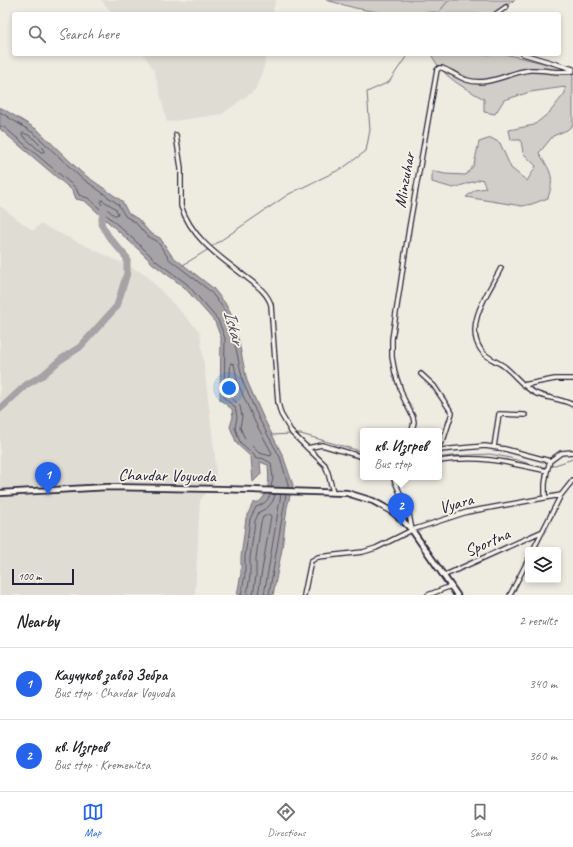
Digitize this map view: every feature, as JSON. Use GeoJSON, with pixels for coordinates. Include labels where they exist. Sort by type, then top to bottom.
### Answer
{"type":"FeatureCollection","features":[{"type":"Feature","properties":{"kind":"street"},"geometry":{"type":"LineString","coordinates":[[499,12],[506,7]]}},
{"type":"Feature","properties":{"kind":"street"},"geometry":{"type":"LineString","coordinates":[[529,56],[573,70]]}},
{"type":"Feature","properties":{"kind":"street","name":"Minzuhar"},"geometry":{"type":"LineString","coordinates":[[413,428],[413,417],[403,397],[395,373],[392,357],[392,339],[410,221],[437,70],[438,68],[442,68],[468,80],[477,81],[487,81],[527,70],[562,72],[573,70]]}},
{"type":"Feature","properties":{"kind":"street"},"geometry":{"type":"LineString","coordinates":[[176,134],[181,168],[181,206],[188,222],[212,251],[262,290],[269,299],[271,305],[278,403],[281,414],[292,433],[324,465],[328,473],[333,492]]}},
{"type":"Feature","properties":{"kind":"street"},"geometry":{"type":"LineString","coordinates":[[501,268],[476,317],[476,340],[480,350],[510,371],[523,385],[543,397],[567,402],[573,405]]}},
{"type":"Feature","properties":{"kind":"street"},"geometry":{"type":"LineString","coordinates":[[421,374],[434,386],[452,413],[442,441]]}},
{"type":"Feature","properties":{"kind":"street"},"geometry":{"type":"LineString","coordinates":[[523,385],[555,379],[573,379]]}},
{"type":"Feature","properties":{"kind":"street"},"geometry":{"type":"LineString","coordinates":[[494,447],[499,414],[525,415]]}},
{"type":"Feature","properties":{"kind":"street"},"geometry":{"type":"LineString","coordinates":[[307,448],[322,445],[360,456]]}},
{"type":"Feature","properties":{"kind":"street"},"geometry":{"type":"LineString","coordinates":[[442,450],[476,446],[505,448],[550,462]]}},
{"type":"Feature","properties":{"kind":"street"},"geometry":{"type":"LineString","coordinates":[[545,498],[545,484],[550,462],[560,453],[573,452]]}},
{"type":"Feature","properties":{"kind":"street"},"geometry":{"type":"LineString","coordinates":[[442,461],[454,459],[492,459],[547,470]]}},
{"type":"Feature","properties":{"kind":"street"},"geometry":{"type":"LineString","coordinates":[[394,480],[410,514],[412,530]]}},
{"type":"Feature","properties":{"kind":"street"},"geometry":{"type":"LineString","coordinates":[[535,547],[561,495],[573,480]]}},
{"type":"Feature","properties":{"kind":"street","name":"Chavdar Voyvoda"},"geometry":{"type":"LineString","coordinates":[[0,493],[108,487],[333,492],[347,494],[373,501],[393,512],[412,530],[457,595]]}},
{"type":"Feature","properties":{"kind":"street","name":"Vyara"},"geometry":{"type":"LineString","coordinates":[[304,595],[311,561],[314,558],[363,552],[389,542],[412,530],[467,512],[561,495]]}},
{"type":"Feature","properties":{"kind":"street","name":"Sportna"},"geometry":{"type":"LineString","coordinates":[[443,576],[543,531]]}},
{"type":"Feature","properties":{"kind":"street"},"geometry":{"type":"LineString","coordinates":[[510,595],[525,566]]}},
{"type":"Feature","properties":{"kind":"street"},"geometry":{"type":"LineString","coordinates":[[428,595],[451,586]]}},
{"type":"Feature","properties":{"kind":"shaded area"},"geometry":{"type":"Polygon","coordinates":[[[101,0],[276,0],[273,12],[111,12],[101,0]]]}},
{"type":"Feature","properties":{"kind":"shaded area"},"geometry":{"type":"Polygon","coordinates":[[[326,0],[515,0],[498,10],[498,12],[377,12],[326,0]]]}},
{"type":"Feature","properties":{"kind":"shaded area"},"geometry":{"type":"Polygon","coordinates":[[[144,56],[266,56],[264,67],[255,90],[222,114],[167,122],[154,70],[144,56]]]}},
{"type":"Feature","properties":{"kind":"shaded area"},"geometry":{"type":"Polygon","coordinates":[[[432,56],[514,56],[556,66],[573,66],[573,125],[567,130],[553,136],[539,153],[551,174],[551,184],[548,198],[522,206],[466,197],[475,190],[486,188],[482,179],[453,188],[432,182],[432,171],[445,174],[466,175],[474,165],[479,142],[491,138],[500,143],[511,168],[527,181],[536,166],[523,153],[521,140],[511,140],[509,130],[534,125],[550,112],[565,93],[565,87],[530,92],[504,100],[495,114],[484,112],[484,99],[454,81],[432,56]]]}},
{"type":"Feature","properties":{"kind":"shaded area"},"geometry":{"type":"Polygon","coordinates":[[[0,206],[33,231],[40,224],[145,274],[200,332],[215,457],[216,478],[200,501],[195,595],[0,595],[0,206]]]}},
{"type":"Feature","properties":{"kind":"water","name":"Iskar"},"geometry":{"type":"Polygon","coordinates":[[[0,107],[38,130],[82,173],[122,201],[128,213],[138,219],[150,233],[160,238],[172,256],[213,288],[225,303],[234,320],[234,332],[238,338],[247,381],[283,456],[293,485],[287,507],[282,549],[273,595],[237,595],[241,574],[241,557],[246,518],[253,503],[259,502],[267,490],[268,465],[260,462],[261,474],[253,482],[251,457],[237,444],[230,427],[233,417],[232,409],[220,400],[221,338],[215,322],[184,287],[153,264],[85,201],[76,199],[73,191],[0,129],[0,107]]]}},
{"type":"Feature","properties":{"kind":"waterway"},"geometry":{"type":"LineString","coordinates":[[439,12],[449,0]]}},
{"type":"Feature","properties":{"kind":"waterway"},"geometry":{"type":"LineString","coordinates":[[211,247],[289,194],[343,168],[366,151],[370,130],[367,92],[389,82],[407,56]]}},
{"type":"Feature","properties":{"kind":"waterway"},"geometry":{"type":"LineString","coordinates":[[0,409],[26,385],[43,375],[60,360],[80,347],[117,306],[127,273],[127,258],[109,237],[101,224],[104,208]]}},
{"type":"Feature","properties":{"kind":"waterway"},"geometry":{"type":"LineString","coordinates":[[183,265],[209,249]]}},
{"type":"Feature","properties":{"kind":"waterway"},"geometry":{"type":"LineString","coordinates":[[272,435],[291,434]]}},
{"type":"Feature","properties":{"kind":"waterway"},"geometry":{"type":"LineString","coordinates":[[296,434],[301,434],[360,451]]}},
{"type":"Feature","properties":{"kind":"waterway"},"geometry":{"type":"LineString","coordinates":[[442,457],[490,454],[540,467],[546,467]]}},
{"type":"Feature","properties":{"kind":"waterway"},"geometry":{"type":"LineString","coordinates":[[549,467],[573,459]]}},
{"type":"Feature","properties":{"kind":"place","name":"Каучуков завод Зебра"},"geometry":{"type":"Point","coordinates":[48,495]}},
{"type":"Feature","properties":{"kind":"place","name":"кв. Изгрев"},"geometry":{"type":"Point","coordinates":[401,526]}}]}
